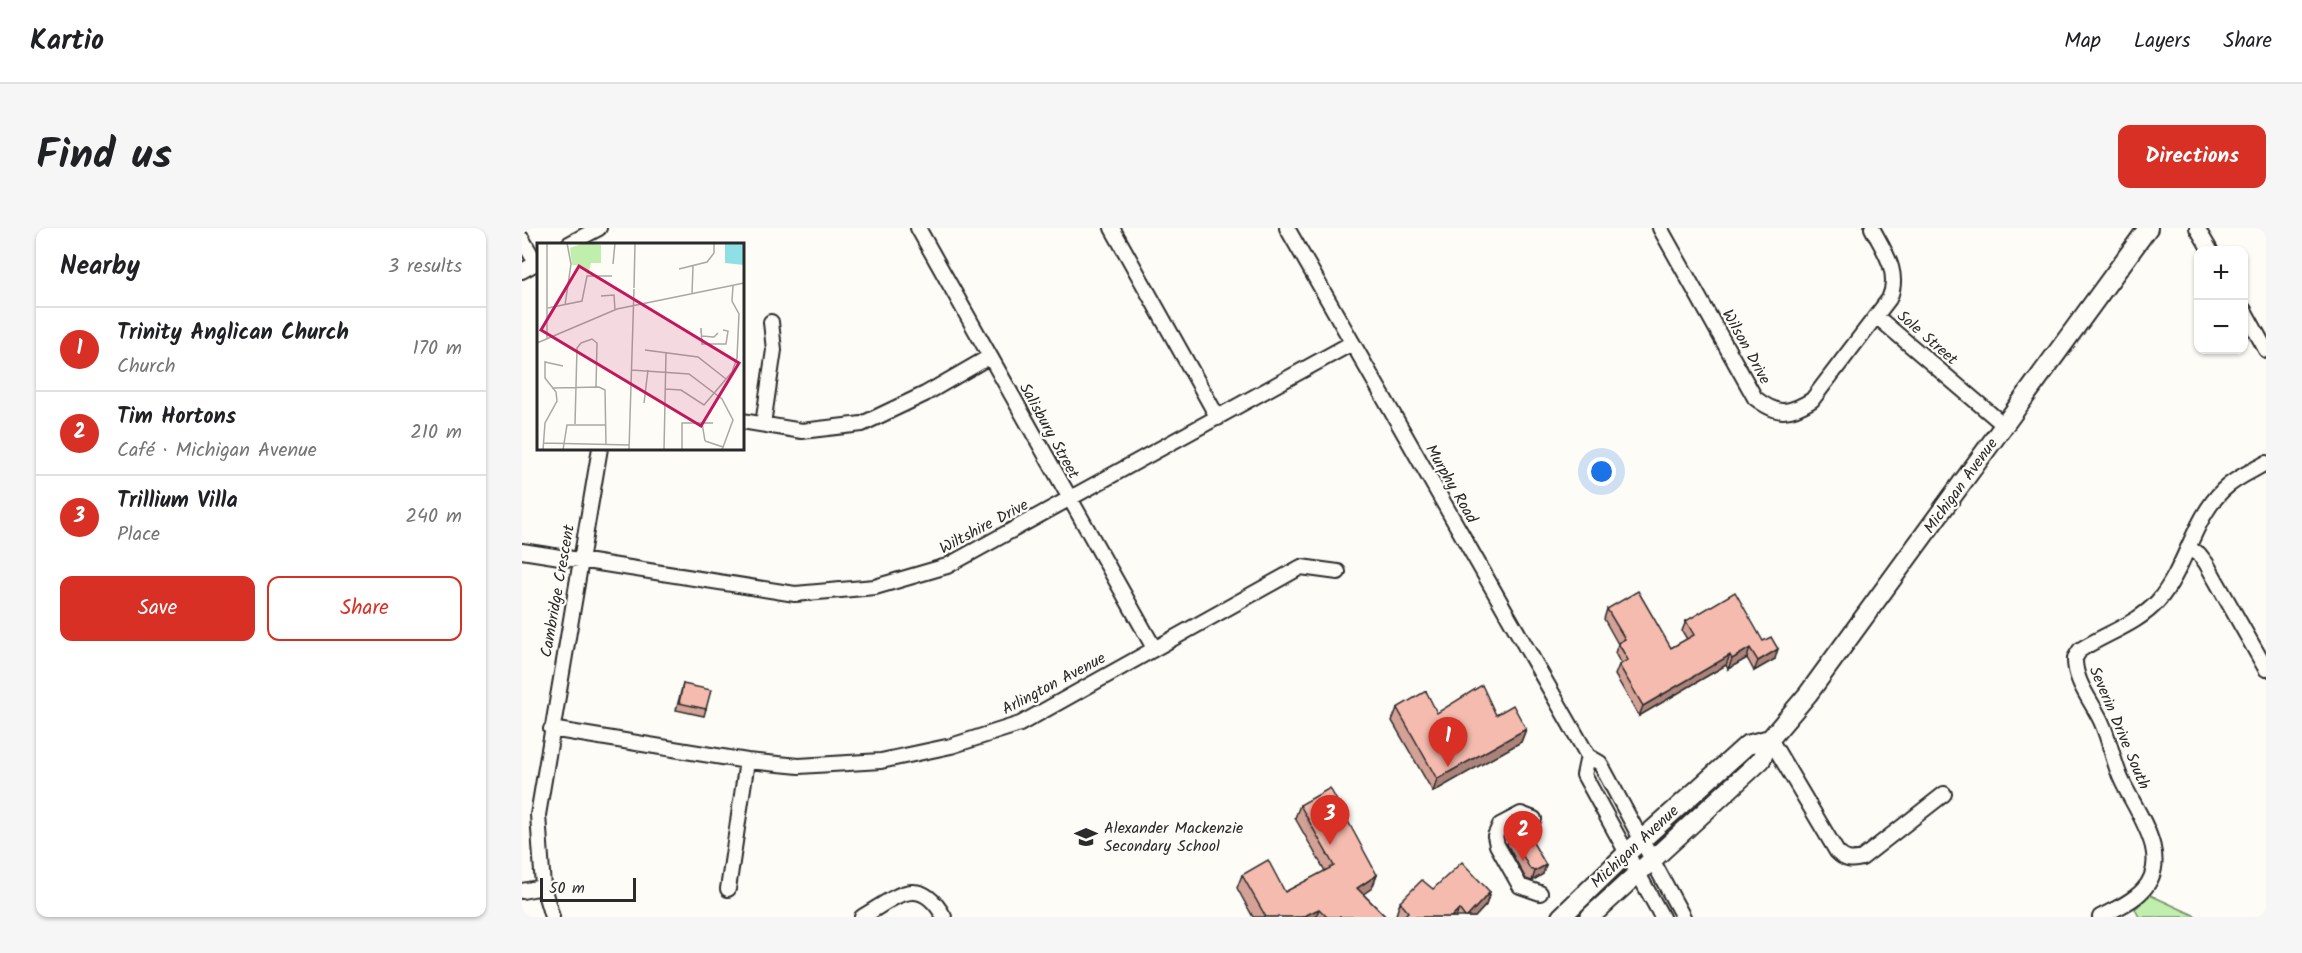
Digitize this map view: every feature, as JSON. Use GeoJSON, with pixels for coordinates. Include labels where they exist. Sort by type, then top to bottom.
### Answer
{"type":"FeatureCollection","features":[{"type":"Feature","properties":{"kind":"main road","name":"Michigan Avenue"},"geometry":{"type":"LineString","coordinates":[[1590,917],[1761,760],[1770,739],[1808,694],[2148,228]]}},
{"type":"Feature","properties":{"kind":"main road","name":"Michigan Avenue"},"geometry":{"type":"LineString","coordinates":[[1561,917],[1626,854],[1747,745],[1770,739]]}},
{"type":"Feature","properties":{"kind":"street"},"geometry":{"type":"LineString","coordinates":[[571,243],[599,228]]}},
{"type":"Feature","properties":{"kind":"street","name":"Salisbury Street"},"geometry":{"type":"LineString","coordinates":[[918,228],[1154,648]]}},
{"type":"Feature","properties":{"kind":"street"},"geometry":{"type":"LineString","coordinates":[[1112,228],[1218,418]]}},
{"type":"Feature","properties":{"kind":"street","name":"Murphy Road"},"geometry":{"type":"LineString","coordinates":[[1287,228],[1588,756],[1600,763],[1683,917]]}},
{"type":"Feature","properties":{"kind":"street","name":"Wilson Drive"},"geometry":{"type":"LineString","coordinates":[[1660,228],[1755,398],[1769,409],[1782,412],[1799,408],[1812,400],[1876,316]]}},
{"type":"Feature","properties":{"kind":"street","name":"Sole Street"},"geometry":{"type":"LineString","coordinates":[[1872,228],[1888,257],[1895,279],[1889,299],[1876,316],[2005,426]]}},
{"type":"Feature","properties":{"kind":"street"},"geometry":{"type":"LineString","coordinates":[[2197,228],[2208,246]]}},
{"type":"Feature","properties":{"kind":"street"},"geometry":{"type":"LineString","coordinates":[[522,238],[537,262],[522,271]]}},
{"type":"Feature","properties":{"kind":"street"},"geometry":{"type":"LineString","coordinates":[[2248,317],[2266,350]]}},
{"type":"Feature","properties":{"kind":"street"},"geometry":{"type":"LineString","coordinates":[[763,424],[774,350],[771,322]]}},
{"type":"Feature","properties":{"kind":"street","name":"Wiltshire Drive"},"geometry":{"type":"LineString","coordinates":[[522,551],[795,594],[875,587],[947,566],[1352,343]]}},
{"type":"Feature","properties":{"kind":"street"},"geometry":{"type":"LineString","coordinates":[[744,421],[802,431],[862,424],[925,394],[989,357]]}},
{"type":"Feature","properties":{"kind":"street","name":"Cambridge Crescent"},"geometry":{"type":"LineString","coordinates":[[552,917],[543,887],[538,815],[600,450]]}},
{"type":"Feature","properties":{"kind":"street","name":"Severin Drive South"},"geometry":{"type":"LineString","coordinates":[[2100,917],[2142,891],[2153,875],[2155,856],[2150,837],[2121,778],[2102,723],[2078,677],[2075,658],[2080,650],[2141,615],[2156,603],[2167,590],[2207,511],[2223,489],[2266,463]]}},
{"type":"Feature","properties":{"kind":"street"},"geometry":{"type":"LineString","coordinates":[[2189,549],[2199,554],[2206,563],[2266,669]]}},
{"type":"Feature","properties":{"kind":"street","name":"Arlington Avenue"},"geometry":{"type":"LineString","coordinates":[[551,729],[747,761],[799,766],[881,761],[951,746],[1020,724],[1301,567],[1338,572]]}},
{"type":"Feature","properties":{"kind":"street"},"geometry":{"type":"LineString","coordinates":[[1770,739],[1837,852],[1843,858],[1852,861],[1862,858],[1944,794]]}},
{"type":"Feature","properties":{"kind":"street","name":"Murphy Road"},"geometry":{"type":"LineString","coordinates":[[1588,756],[1584,775],[1662,917]]}},
{"type":"Feature","properties":{"kind":"street"},"geometry":{"type":"LineString","coordinates":[[728,889],[747,761]]}},
{"type":"Feature","properties":{"kind":"street"},"geometry":{"type":"LineString","coordinates":[[1534,819],[1521,814],[1500,825],[1495,836],[1497,845],[1520,886],[1540,893]]}},
{"type":"Feature","properties":{"kind":"street"},"geometry":{"type":"LineString","coordinates":[[522,891],[543,887]]}},
{"type":"Feature","properties":{"kind":"street"},"geometry":{"type":"LineString","coordinates":[[862,917],[901,894],[917,891],[927,895],[937,904],[944,917]]}},
{"type":"Feature","properties":{"kind":"green space"},"geometry":{"type":"Polygon","coordinates":[[[2150,895],[2198,917],[2139,917],[2135,909],[2150,895]]]}},
{"type":"Feature","properties":{"kind":"building"},"geometry":{"type":"Polygon","coordinates":[[[1638,591],[1671,648],[1694,635],[1686,621],[1735,592],[1763,641],[1771,637],[1778,649],[1758,661],[1750,648],[1732,659],[1730,655],[1643,706],[1619,665],[1628,660],[1618,643],[1625,639],[1607,609],[1638,591]]]}},
{"type":"Feature","properties":{"kind":"building"},"geometry":{"type":"Polygon","coordinates":[[[683,684],[711,690],[706,709],[679,703],[683,684]]]}},
{"type":"Feature","properties":{"kind":"building"},"geometry":{"type":"Polygon","coordinates":[[[1482,685],[1496,715],[1513,705],[1526,729],[1437,779],[1397,708],[1426,691],[1437,713],[1482,685]]]}},
{"type":"Feature","properties":{"kind":"building"},"geometry":{"type":"Polygon","coordinates":[[[1330,788],[1377,875],[1357,888],[1386,917],[1327,917],[1319,909],[1302,917],[1266,917],[1242,875],[1268,860],[1285,892],[1334,866],[1300,805],[1330,788]]]}},
{"type":"Feature","properties":{"kind":"building"},"geometry":{"type":"Polygon","coordinates":[[[1524,827],[1546,865],[1535,871],[1530,869],[1511,834],[1524,827]]]}},
{"type":"Feature","properties":{"kind":"building"},"geometry":{"type":"Polygon","coordinates":[[[1462,862],[1490,892],[1467,917],[1459,909],[1451,917],[1403,917],[1408,912],[1400,902],[1422,880],[1433,889],[1462,862]]]}},
{"type":"Feature","properties":{"kind":"place","name":"Trinity Anglican Church"},"geometry":{"type":"Point","coordinates":[1448,767]}},
{"type":"Feature","properties":{"kind":"place","name":"Alexander Mackenzie Secondary School"},"geometry":{"type":"Point","coordinates":[1086,837]}},
{"type":"Feature","properties":{"kind":"place","name":"Trillium Villa"},"geometry":{"type":"Point","coordinates":[1330,845]}},
{"type":"Feature","properties":{"kind":"place","name":"Tim Hortons"},"geometry":{"type":"Point","coordinates":[1523,861]}}]}
